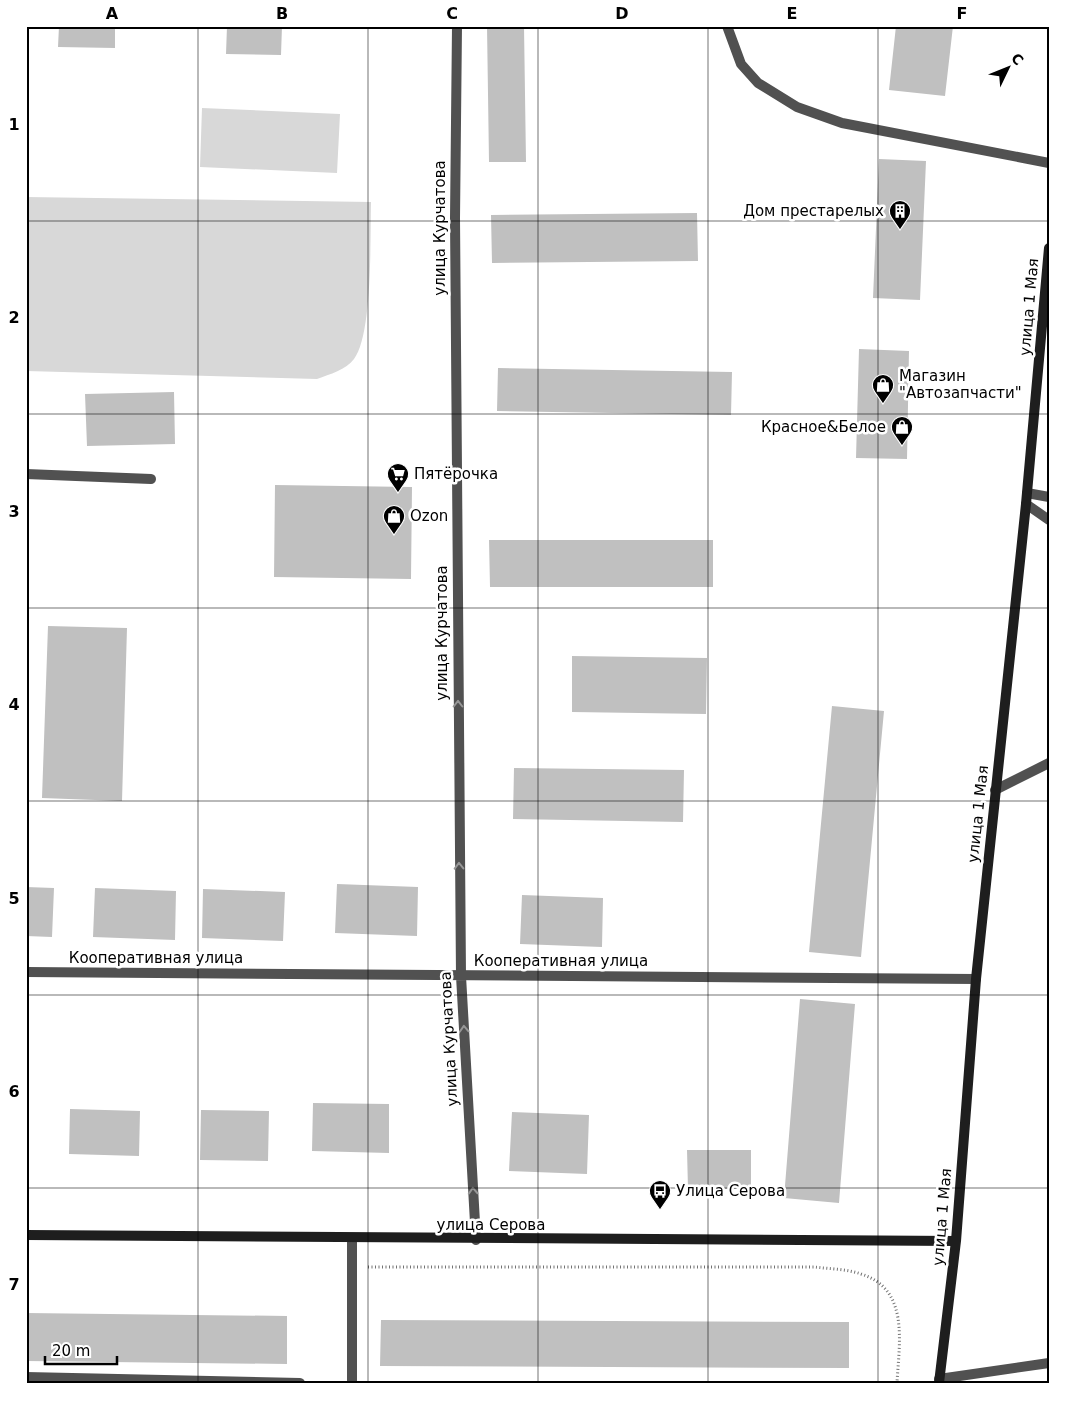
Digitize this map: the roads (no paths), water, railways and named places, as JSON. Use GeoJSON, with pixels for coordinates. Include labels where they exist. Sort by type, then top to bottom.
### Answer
{"type":"FeatureCollection","features":[{"type":"Feature","properties":{"kind":"main road","name":"улица 1 Мая"},"geometry":{"type":"LineString","coordinates":[[939,1381],[956,1241],[976,979],[1026,504],[1049,248]]}},
{"type":"Feature","properties":{"kind":"main road","name":"улица Серова"},"geometry":{"type":"LineString","coordinates":[[26,1235],[476,1240],[956,1241]]}},
{"type":"Feature","properties":{"kind":"street","name":"улица Курчатова"},"geometry":{"type":"LineString","coordinates":[[458,26],[455,218],[460,976],[476,1240]]}},
{"type":"Feature","properties":{"kind":"street"},"geometry":{"type":"LineString","coordinates":[[727,26],[741,64],[758,82],[797,107],[842,123],[1049,163]]}},
{"type":"Feature","properties":{"kind":"street"},"geometry":{"type":"LineString","coordinates":[[26,474],[151,479]]}},
{"type":"Feature","properties":{"kind":"street"},"geometry":{"type":"LineString","coordinates":[[1027,493],[1049,497]]}},
{"type":"Feature","properties":{"kind":"street"},"geometry":{"type":"LineString","coordinates":[[1026,504],[1049,520]]}},
{"type":"Feature","properties":{"kind":"street"},"geometry":{"type":"LineString","coordinates":[[995,790],[1049,763]]}},
{"type":"Feature","properties":{"kind":"street","name":"Кооперативная улица"},"geometry":{"type":"LineString","coordinates":[[26,972],[976,979]]}},
{"type":"Feature","properties":{"kind":"street"},"geometry":{"type":"LineString","coordinates":[[352,1238],[352,1383]]}},
{"type":"Feature","properties":{"kind":"street"},"geometry":{"type":"LineString","coordinates":[[939,1381],[1049,1363]]}},
{"type":"Feature","properties":{"kind":"street"},"geometry":{"type":"LineString","coordinates":[[26,1377],[300,1383]]}},
{"type":"Feature","properties":{"kind":"place","name":"Дом престарелых"},"geometry":{"type":"Point","coordinates":[900,230]}},
{"type":"Feature","properties":{"kind":"place","name":"Магазин \"Автозапчасти\""},"geometry":{"type":"Point","coordinates":[883,404]}},
{"type":"Feature","properties":{"kind":"place","name":"Красное&Белое"},"geometry":{"type":"Point","coordinates":[902,446]}},
{"type":"Feature","properties":{"kind":"place","name":"Пятёрочка"},"geometry":{"type":"Point","coordinates":[398,493]}},
{"type":"Feature","properties":{"kind":"place","name":"Ozon"},"geometry":{"type":"Point","coordinates":[394,535]}},
{"type":"Feature","properties":{"kind":"place","name":"Улица Серова"},"geometry":{"type":"Point","coordinates":[660,1210]}}]}
